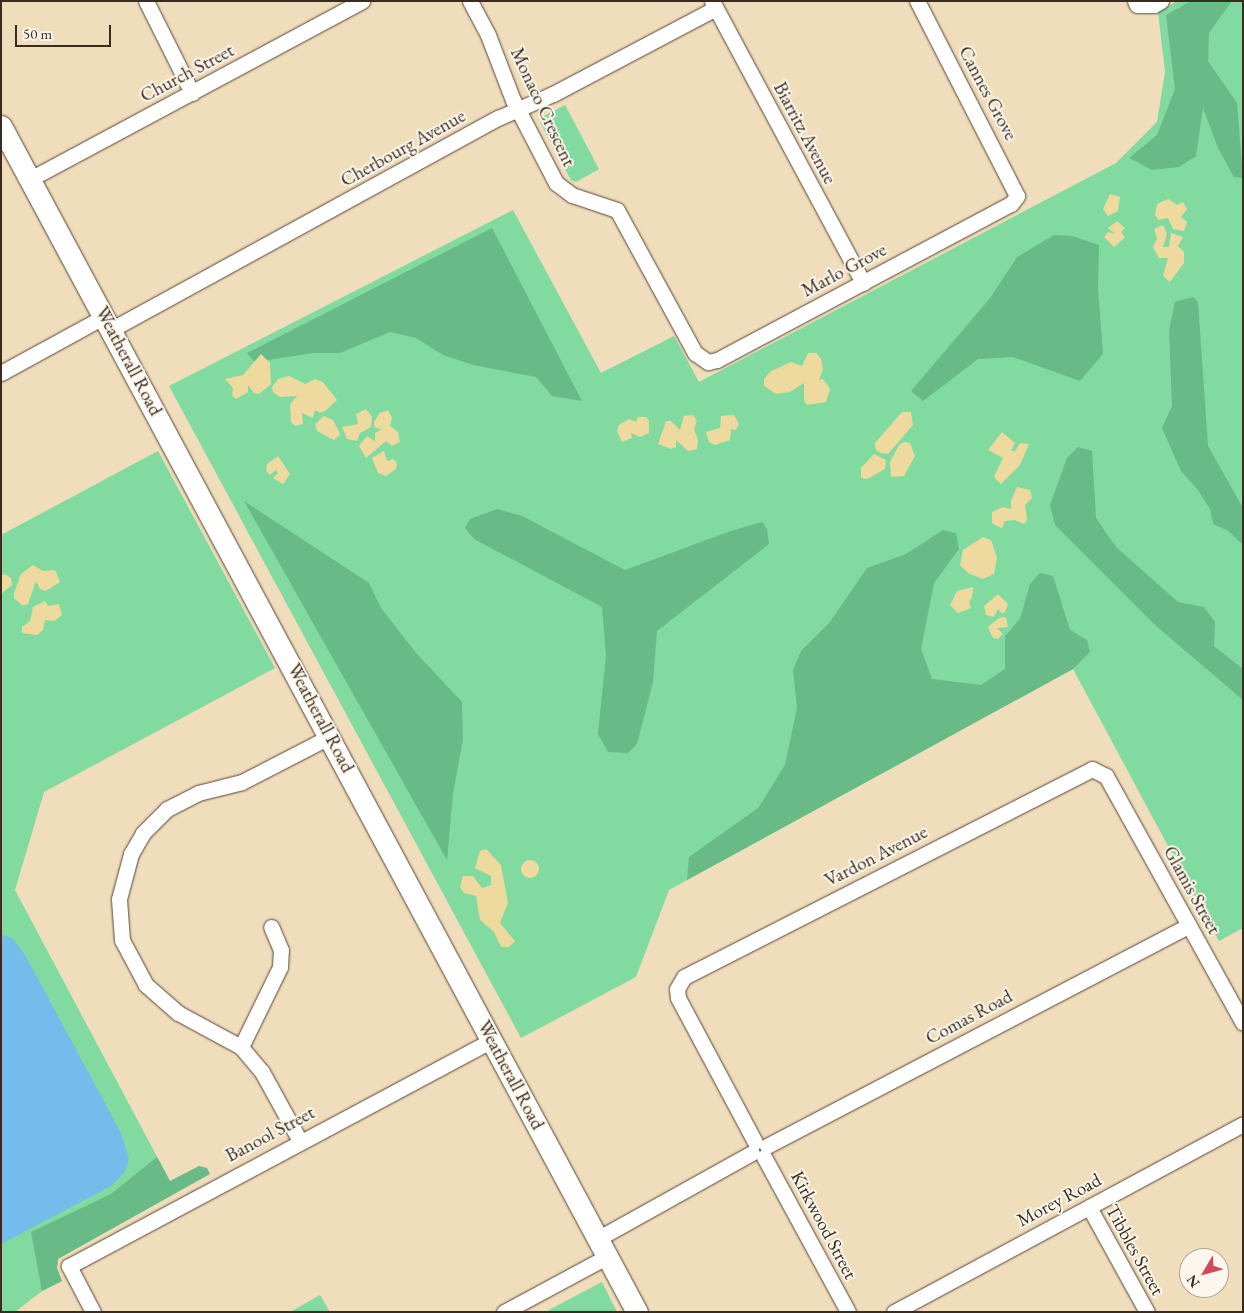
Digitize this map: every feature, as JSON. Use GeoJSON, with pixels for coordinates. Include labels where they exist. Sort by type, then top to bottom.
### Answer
{"type":"FeatureCollection","features":[{"type":"Feature","properties":{"kind":"street"},"geometry":{"type":"LineString","coordinates":[[146,1],[192,93]]}},
{"type":"Feature","properties":{"kind":"street","name":"Church Street"},"geometry":{"type":"LineString","coordinates":[[30,179],[362,1]]}},
{"type":"Feature","properties":{"kind":"street","name":"Monaco Crescent"},"geometry":{"type":"LineString","coordinates":[[470,1],[488,34],[518,110],[562,190],[611,207],[623,216],[695,353]]}},
{"type":"Feature","properties":{"kind":"street","name":"Cannes Grove"},"geometry":{"type":"LineString","coordinates":[[917,1],[1016,188],[1017,196],[1011,204]]}},
{"type":"Feature","properties":{"kind":"street"},"geometry":{"type":"LineString","coordinates":[[1136,3],[1154,5],[1161,1]]}},
{"type":"Feature","properties":{"kind":"street","name":"Cherbourg Avenue"},"geometry":{"type":"LineString","coordinates":[[1,373],[109,322],[518,110],[714,4]]}},
{"type":"Feature","properties":{"kind":"street","name":"Biarritz Avenue"},"geometry":{"type":"LineString","coordinates":[[714,4],[863,283]]}},
{"type":"Feature","properties":{"kind":"street","name":"Weatherall Road"},"geometry":{"type":"LineString","coordinates":[[3,131],[109,322],[637,1312]]}},
{"type":"Feature","properties":{"kind":"street","name":"Marlo Grove"},"geometry":{"type":"LineString","coordinates":[[695,353],[708,362],[717,360],[1011,204]]}},
{"type":"Feature","properties":{"kind":"street"},"geometry":{"type":"LineString","coordinates":[[300,1141],[262,1072],[241,1047],[178,1013],[155,994],[139,975],[120,928],[119,899],[123,876],[131,854],[143,833],[177,802],[209,789],[242,782],[330,736]]}},
{"type":"Feature","properties":{"kind":"street","name":"Vardon Avenue"},"geometry":{"type":"LineString","coordinates":[[678,998],[677,989],[688,975],[1085,771],[1099,770],[1106,776]]}},
{"type":"Feature","properties":{"kind":"street","name":"Glamis Street"},"geometry":{"type":"LineString","coordinates":[[1106,776],[1243,1023]]}},
{"type":"Feature","properties":{"kind":"street","name":"Comas Road"},"geometry":{"type":"LineString","coordinates":[[504,1312],[603,1247],[760,1149],[1189,925]]}},
{"type":"Feature","properties":{"kind":"street"},"geometry":{"type":"LineString","coordinates":[[241,1047],[272,991],[280,967],[281,950],[271,928]]}},
{"type":"Feature","properties":{"kind":"street","name":"Kirkwood Street"},"geometry":{"type":"LineString","coordinates":[[678,998],[848,1312]]}},
{"type":"Feature","properties":{"kind":"street","name":"Banool Street"},"geometry":{"type":"LineString","coordinates":[[93,1312],[69,1266],[492,1040]]}},
{"type":"Feature","properties":{"kind":"street","name":"Morey Road"},"geometry":{"type":"LineString","coordinates":[[895,1312],[1243,1124]]}},
{"type":"Feature","properties":{"kind":"street","name":"Tibbles Street"},"geometry":{"type":"LineString","coordinates":[[1089,1207],[1147,1312]]}},
{"type":"Feature","properties":{"kind":"green space"},"geometry":{"type":"Polygon","coordinates":[[[1177,1],[1243,1],[1243,928],[1219,941],[1073,669],[669,890],[636,977],[521,1038],[169,386],[513,210],[601,373],[674,336],[699,382],[1116,163],[1157,122],[1165,72],[1158,12],[1177,1]]]}},
{"type":"Feature","properties":{"kind":"green space"},"geometry":{"type":"Polygon","coordinates":[[[1191,1],[1232,1],[1209,33],[1208,61],[1237,103],[1243,178],[1234,177],[1218,148],[1203,108],[1196,156],[1179,167],[1152,170],[1129,158],[1157,135],[1175,89],[1166,15],[1191,1]]]}},
{"type":"Feature","properties":{"kind":"green space"},"geometry":{"type":"Polygon","coordinates":[[[565,105],[599,169],[576,182],[571,180],[541,124],[544,116],[565,105]]]}},
{"type":"Feature","properties":{"kind":"green space"},"geometry":{"type":"Polygon","coordinates":[[[492,228],[582,401],[552,396],[536,377],[473,365],[443,355],[416,338],[390,332],[340,353],[313,353],[255,362],[247,353],[492,228]]]}},
{"type":"Feature","properties":{"kind":"green space"},"geometry":{"type":"Polygon","coordinates":[[[1054,235],[1072,236],[1099,245],[1098,288],[1103,354],[1080,381],[1013,357],[978,359],[923,401],[911,391],[991,297],[1017,257],[1054,235]]]}},
{"type":"Feature","properties":{"kind":"green space"},"geometry":{"type":"Polygon","coordinates":[[[1193,297],[1198,302],[1208,446],[1243,508],[1243,545],[1227,530],[1213,524],[1210,509],[1198,490],[1181,471],[1162,428],[1172,406],[1169,330],[1175,302],[1193,297]]]}},
{"type":"Feature","properties":{"kind":"green space"},"geometry":{"type":"Polygon","coordinates":[[[1078,447],[1092,451],[1096,518],[1116,547],[1178,602],[1204,607],[1215,622],[1214,646],[1243,669],[1243,700],[1155,625],[1055,525],[1050,505],[1067,458],[1078,447]]]}},
{"type":"Feature","properties":{"kind":"green space"},"geometry":{"type":"Polygon","coordinates":[[[158,451],[275,668],[44,792],[15,890],[170,1181],[116,1224],[58,1259],[57,1268],[62,1281],[42,1291],[15,1312],[1,1312],[1,535],[158,451]]]}},
{"type":"Feature","properties":{"kind":"green space"},"geometry":{"type":"Polygon","coordinates":[[[244,501],[369,583],[381,608],[416,653],[462,702],[463,739],[453,794],[447,860],[244,501]]]}},
{"type":"Feature","properties":{"kind":"green space"},"geometry":{"type":"Polygon","coordinates":[[[497,509],[522,516],[625,570],[731,531],[762,522],[767,529],[769,544],[657,631],[653,682],[637,744],[628,753],[608,752],[598,734],[606,656],[602,607],[474,539],[465,528],[470,519],[497,509]]]}},
{"type":"Feature","properties":{"kind":"green space"},"geometry":{"type":"Polygon","coordinates":[[[943,530],[956,533],[959,549],[934,583],[921,649],[932,679],[981,685],[1005,669],[1005,636],[1020,619],[1030,584],[1040,573],[1053,576],[1070,630],[1087,640],[1090,652],[1073,669],[687,880],[689,857],[758,808],[785,765],[797,708],[793,670],[801,651],[830,622],[867,568],[906,554],[943,530]]]}},
{"type":"Feature","properties":{"kind":"green space"},"geometry":{"type":"Polygon","coordinates":[[[157,1157],[170,1181],[199,1166],[207,1168],[210,1174],[58,1259],[57,1268],[62,1281],[42,1291],[31,1232],[111,1194],[157,1157]]]}},
{"type":"Feature","properties":{"kind":"green space"},"geometry":{"type":"Polygon","coordinates":[[[602,1282],[617,1312],[545,1312],[602,1282]]]}},
{"type":"Feature","properties":{"kind":"green space"},"geometry":{"type":"Polygon","coordinates":[[[320,1295],[330,1312],[290,1312],[320,1295]]]}},
{"type":"Feature","properties":{"kind":"sand"},"geometry":{"type":"Polygon","coordinates":[[[1110,194],[1120,197],[1118,211],[1108,216],[1103,209],[1110,194]]]}},
{"type":"Feature","properties":{"kind":"sand"},"geometry":{"type":"Polygon","coordinates":[[[1168,199],[1177,205],[1183,202],[1187,209],[1181,217],[1187,222],[1184,231],[1173,229],[1168,218],[1158,220],[1155,215],[1157,204],[1168,199]]]}},
{"type":"Feature","properties":{"kind":"sand"},"geometry":{"type":"Polygon","coordinates":[[[1117,221],[1125,228],[1121,232],[1125,237],[1114,247],[1104,237],[1108,232],[1115,234],[1108,228],[1117,221]]]}},
{"type":"Feature","properties":{"kind":"sand"},"geometry":{"type":"Polygon","coordinates":[[[1163,225],[1167,234],[1163,247],[1169,247],[1171,233],[1183,237],[1178,246],[1184,252],[1184,263],[1170,282],[1163,276],[1168,258],[1159,258],[1153,247],[1157,238],[1154,229],[1163,225]]]}},
{"type":"Feature","properties":{"kind":"sand"},"geometry":{"type":"Polygon","coordinates":[[[808,353],[816,353],[821,359],[823,369],[819,380],[823,379],[830,389],[826,402],[807,405],[804,401],[804,383],[790,392],[776,394],[764,386],[764,379],[771,371],[791,362],[802,366],[808,353]]]}},
{"type":"Feature","properties":{"kind":"sand"},"geometry":{"type":"Polygon","coordinates":[[[261,354],[270,363],[271,384],[259,394],[254,393],[248,385],[248,392],[236,399],[232,395],[233,388],[225,379],[243,375],[261,354]]]}},
{"type":"Feature","properties":{"kind":"sand"},"geometry":{"type":"Polygon","coordinates":[[[289,376],[305,384],[315,379],[323,382],[337,400],[325,411],[320,413],[315,410],[313,418],[302,413],[303,424],[295,426],[291,422],[290,404],[297,396],[280,397],[273,392],[272,387],[278,379],[289,376]]]}},
{"type":"Feature","properties":{"kind":"sand"},"geometry":{"type":"Polygon","coordinates":[[[366,409],[372,417],[371,427],[360,433],[357,441],[347,439],[342,427],[358,424],[356,414],[366,409]]]}},
{"type":"Feature","properties":{"kind":"sand"},"geometry":{"type":"Polygon","coordinates":[[[388,410],[392,418],[390,426],[398,432],[400,442],[392,446],[386,441],[366,458],[359,446],[367,436],[375,441],[375,433],[382,429],[375,428],[374,422],[380,413],[388,410]]]}},
{"type":"Feature","properties":{"kind":"sand"},"geometry":{"type":"Polygon","coordinates":[[[902,412],[911,412],[913,425],[888,454],[881,453],[876,450],[875,443],[902,412]]]}},
{"type":"Feature","properties":{"kind":"sand"},"geometry":{"type":"Polygon","coordinates":[[[693,415],[697,421],[694,429],[698,440],[697,449],[688,451],[676,440],[676,447],[671,449],[658,444],[666,421],[671,421],[680,430],[684,416],[693,415]]]}},
{"type":"Feature","properties":{"kind":"sand"},"geometry":{"type":"Polygon","coordinates":[[[734,415],[739,424],[736,430],[731,429],[730,440],[715,445],[709,442],[706,432],[720,428],[721,416],[734,415]]]}},
{"type":"Feature","properties":{"kind":"sand"},"geometry":{"type":"Polygon","coordinates":[[[324,416],[333,420],[339,431],[340,435],[334,440],[317,431],[315,424],[324,416]]]}},
{"type":"Feature","properties":{"kind":"sand"},"geometry":{"type":"Polygon","coordinates":[[[638,417],[646,417],[649,421],[649,433],[640,437],[631,433],[632,438],[622,442],[617,431],[619,425],[629,419],[636,422],[638,417]]]}},
{"type":"Feature","properties":{"kind":"sand"},"geometry":{"type":"Polygon","coordinates":[[[1002,432],[1015,443],[1011,451],[1015,451],[1020,443],[1029,444],[1020,465],[1001,484],[994,477],[1003,458],[988,450],[1002,432]]]}},
{"type":"Feature","properties":{"kind":"sand"},"geometry":{"type":"Polygon","coordinates":[[[904,442],[910,443],[915,456],[904,476],[891,477],[890,462],[899,445],[904,442]]]}},
{"type":"Feature","properties":{"kind":"sand"},"geometry":{"type":"Polygon","coordinates":[[[384,451],[387,461],[393,459],[397,463],[396,469],[386,476],[378,473],[372,458],[384,451]]]}},
{"type":"Feature","properties":{"kind":"sand"},"geometry":{"type":"Polygon","coordinates":[[[874,454],[886,460],[885,469],[867,479],[861,478],[861,468],[874,454]]]}},
{"type":"Feature","properties":{"kind":"sand"},"geometry":{"type":"Polygon","coordinates":[[[278,456],[290,474],[283,484],[273,478],[278,473],[276,470],[270,475],[266,471],[267,464],[278,456]]]}},
{"type":"Feature","properties":{"kind":"sand"},"geometry":{"type":"Polygon","coordinates":[[[1017,487],[1030,490],[1032,498],[1025,505],[1027,520],[1024,524],[1015,520],[1005,521],[1002,528],[992,523],[992,512],[1003,507],[1011,509],[1011,501],[1017,487]]]}},
{"type":"Feature","properties":{"kind":"sand"},"geometry":{"type":"Polygon","coordinates":[[[983,537],[991,540],[997,558],[994,574],[983,579],[968,573],[960,565],[963,550],[983,537]]]}},
{"type":"Feature","properties":{"kind":"sand"},"geometry":{"type":"Polygon","coordinates":[[[33,565],[43,571],[55,570],[60,582],[46,591],[40,589],[36,581],[28,604],[23,606],[14,598],[14,593],[21,574],[33,565]]]}},
{"type":"Feature","properties":{"kind":"sand"},"geometry":{"type":"Polygon","coordinates":[[[4,574],[11,578],[12,585],[1,594],[1,576],[4,574]]]}},
{"type":"Feature","properties":{"kind":"sand"},"geometry":{"type":"Polygon","coordinates":[[[973,587],[972,598],[969,601],[971,608],[958,613],[950,605],[957,591],[973,587]]]}},
{"type":"Feature","properties":{"kind":"sand"},"geometry":{"type":"Polygon","coordinates":[[[998,594],[1008,604],[1005,612],[1002,614],[998,609],[994,617],[986,615],[984,606],[998,594]]]}},
{"type":"Feature","properties":{"kind":"sand"},"geometry":{"type":"Polygon","coordinates":[[[45,601],[48,606],[59,604],[62,615],[54,621],[45,620],[43,630],[37,635],[22,633],[22,627],[30,621],[33,607],[45,601]]]}},
{"type":"Feature","properties":{"kind":"sand"},"geometry":{"type":"Polygon","coordinates":[[[1006,617],[1008,627],[997,628],[1003,634],[998,639],[993,638],[988,627],[999,618],[1006,617]]]}},
{"type":"Feature","properties":{"kind":"sand"},"geometry":{"type":"Polygon","coordinates":[[[486,849],[501,865],[508,903],[500,923],[515,941],[509,947],[501,947],[494,932],[480,920],[476,896],[464,893],[460,887],[463,876],[473,876],[482,888],[491,885],[491,876],[475,868],[480,851],[486,849]]]}},
{"type":"Feature","properties":{"kind":"sand"},"geometry":{"type":"Polygon","coordinates":[[[526,860],[534,860],[539,865],[537,876],[526,878],[521,873],[521,865],[526,860]]]}},
{"type":"Feature","properties":{"kind":"water"},"geometry":{"type":"Polygon","coordinates":[[[1,934],[13,939],[25,955],[121,1133],[129,1159],[124,1173],[111,1186],[1,1244],[1,934]]]}}]}
